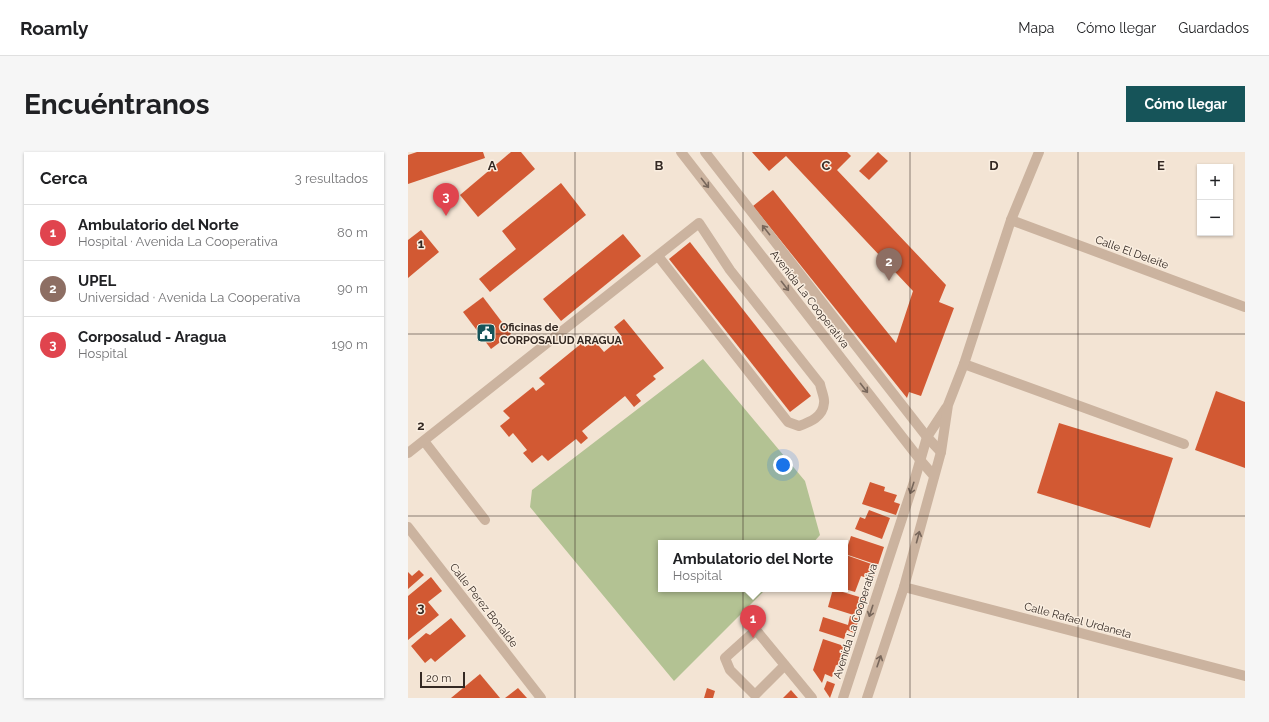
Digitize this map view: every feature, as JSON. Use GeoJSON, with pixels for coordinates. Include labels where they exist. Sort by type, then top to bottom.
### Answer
{"type":"FeatureCollection","features":[{"type":"Feature","properties":{"kind":"street","name":"Avenida La Cooperativa"},"geometry":{"type":"LineString","coordinates":[[681,152],[934,476]]}},
{"type":"Feature","properties":{"kind":"street","name":"Avenida La Cooperativa"},"geometry":{"type":"LineString","coordinates":[[705,152],[927,437],[921,461],[843,698]]}},
{"type":"Feature","properties":{"kind":"street"},"geometry":{"type":"LineString","coordinates":[[941,452],[927,437],[948,405],[964,364],[1010,220],[1039,152]]}},
{"type":"Feature","properties":{"kind":"street","name":"Calle El Deleite"},"geometry":{"type":"LineString","coordinates":[[1010,220],[1245,307]]}},
{"type":"Feature","properties":{"kind":"street"},"geometry":{"type":"LineString","coordinates":[[408,453],[699,223],[730,270],[820,384],[825,402],[822,412],[812,421],[799,426],[788,422],[658,256]]}},
{"type":"Feature","properties":{"kind":"street"},"geometry":{"type":"LineString","coordinates":[[964,364],[1184,444]]}},
{"type":"Feature","properties":{"kind":"street"},"geometry":{"type":"LineString","coordinates":[[867,698],[904,587],[941,452],[948,405]]}},
{"type":"Feature","properties":{"kind":"street"},"geometry":{"type":"LineString","coordinates":[[424,441],[485,520]]}},
{"type":"Feature","properties":{"kind":"street","name":"Calle Perez Bonalde"},"geometry":{"type":"LineString","coordinates":[[408,527],[541,698]]}},
{"type":"Feature","properties":{"kind":"street","name":"Calle Rafael Urdaneta"},"geometry":{"type":"LineString","coordinates":[[904,587],[1245,676]]}},
{"type":"Feature","properties":{"kind":"street"},"geometry":{"type":"LineString","coordinates":[[785,665],[755,695],[730,670],[725,658],[756,630],[785,665],[812,698]]}},
{"type":"Feature","properties":{"kind":"green space"},"geometry":{"type":"Polygon","coordinates":[[[703,359],[805,481],[820,535],[816,540],[658,540],[658,592],[763,592],[674,681],[530,507],[532,490],[703,359]]]}},
{"type":"Feature","properties":{"kind":"building"},"geometry":{"type":"Polygon","coordinates":[[[417,152],[483,152],[485,158],[408,184],[408,155],[417,152]]]}},
{"type":"Feature","properties":{"kind":"building"},"geometry":{"type":"Polygon","coordinates":[[[511,152],[521,152],[535,169],[478,217],[460,195],[511,152]]]}},
{"type":"Feature","properties":{"kind":"building"},"geometry":{"type":"Polygon","coordinates":[[[752,152],[847,152],[851,156],[837,170],[946,285],[939,302],[954,308],[921,396],[909,392],[907,398],[753,206],[773,190],[896,343],[913,291],[786,156],[769,171],[752,152]]]}},
{"type":"Feature","properties":{"kind":"building"},"geometry":{"type":"Polygon","coordinates":[[[878,152],[888,161],[869,180],[859,171],[878,152]]]}},
{"type":"Feature","properties":{"kind":"building"},"geometry":{"type":"Polygon","coordinates":[[[561,183],[586,215],[490,292],[479,279],[516,249],[502,231],[561,183]]]}},
{"type":"Feature","properties":{"kind":"building"},"geometry":{"type":"Polygon","coordinates":[[[421,230],[439,252],[408,278],[408,240],[421,230]]]}},
{"type":"Feature","properties":{"kind":"building"},"geometry":{"type":"Polygon","coordinates":[[[623,234],[641,256],[561,321],[543,299],[623,234]]]}},
{"type":"Feature","properties":{"kind":"building"},"geometry":{"type":"Polygon","coordinates":[[[690,242],[811,396],[790,412],[669,259],[690,242]]]}},
{"type":"Feature","properties":{"kind":"building"},"geometry":{"type":"Polygon","coordinates":[[[483,297],[511,334],[491,349],[463,312],[483,297]]]}},
{"type":"Feature","properties":{"kind":"building"},"geometry":{"type":"Polygon","coordinates":[[[624,319],[664,368],[653,376],[656,379],[636,395],[641,401],[634,407],[625,396],[582,431],[588,438],[581,444],[576,439],[548,461],[542,455],[532,463],[523,453],[527,450],[513,433],[509,437],[500,426],[510,418],[503,411],[533,387],[536,391],[545,384],[539,378],[582,343],[585,347],[594,340],[604,352],[622,337],[614,327],[624,319]]]}},
{"type":"Feature","properties":{"kind":"building"},"geometry":{"type":"Polygon","coordinates":[[[1216,391],[1245,402],[1245,468],[1195,450],[1216,391]]]}},
{"type":"Feature","properties":{"kind":"building"},"geometry":{"type":"Polygon","coordinates":[[[1059,423],[1173,458],[1150,528],[1037,493],[1059,423]]]}},
{"type":"Feature","properties":{"kind":"building"},"geometry":{"type":"Polygon","coordinates":[[[870,482],[885,487],[884,491],[897,495],[894,502],[900,504],[896,515],[862,504],[870,482]]]}},
{"type":"Feature","properties":{"kind":"building"},"geometry":{"type":"Polygon","coordinates":[[[869,510],[890,518],[882,539],[855,529],[860,517],[865,519],[869,510]]]}},
{"type":"Feature","properties":{"kind":"building"},"geometry":{"type":"Polygon","coordinates":[[[851,536],[884,547],[878,565],[848,555],[848,545],[851,536]]]}},
{"type":"Feature","properties":{"kind":"building"},"geometry":{"type":"Polygon","coordinates":[[[848,556],[877,566],[873,580],[861,576],[855,592],[848,590],[848,556]]]}},
{"type":"Feature","properties":{"kind":"building"},"geometry":{"type":"Polygon","coordinates":[[[419,570],[424,575],[408,589],[408,572],[412,576],[419,570]]]}},
{"type":"Feature","properties":{"kind":"building"},"geometry":{"type":"Polygon","coordinates":[[[431,577],[442,591],[428,602],[439,615],[408,640],[408,596],[431,577]]]}},
{"type":"Feature","properties":{"kind":"building"},"geometry":{"type":"Polygon","coordinates":[[[832,592],[843,592],[866,599],[860,617],[828,607],[832,592]]]}},
{"type":"Feature","properties":{"kind":"building"},"geometry":{"type":"Polygon","coordinates":[[[850,616],[859,619],[854,633],[847,630],[844,639],[819,631],[823,617],[848,625],[850,616]]]}},
{"type":"Feature","properties":{"kind":"building"},"geometry":{"type":"Polygon","coordinates":[[[451,618],[466,636],[435,662],[431,658],[425,663],[411,646],[426,633],[430,635],[451,618]]]}},
{"type":"Feature","properties":{"kind":"building"},"geometry":{"type":"Polygon","coordinates":[[[823,639],[847,647],[840,666],[836,665],[832,677],[825,674],[822,683],[813,670],[823,639]]]}},
{"type":"Feature","properties":{"kind":"building"},"geometry":{"type":"Polygon","coordinates":[[[480,674],[500,698],[451,698],[480,674]]]}},
{"type":"Feature","properties":{"kind":"building"},"geometry":{"type":"Polygon","coordinates":[[[827,681],[835,684],[830,698],[824,689],[827,681]]]}},
{"type":"Feature","properties":{"kind":"building"},"geometry":{"type":"Polygon","coordinates":[[[518,688],[527,698],[505,698],[518,688]]]}},
{"type":"Feature","properties":{"kind":"building"},"geometry":{"type":"Polygon","coordinates":[[[707,688],[715,691],[713,698],[704,698],[707,688]]]}},
{"type":"Feature","properties":{"kind":"building"},"geometry":{"type":"Polygon","coordinates":[[[791,690],[798,698],[783,698],[791,690]]]}},
{"type":"Feature","properties":{"kind":"place","name":"Corposalud - Aragua"},"geometry":{"type":"Point","coordinates":[446,216]}},
{"type":"Feature","properties":{"kind":"place","name":"UPEL"},"geometry":{"type":"Point","coordinates":[889,281]}},
{"type":"Feature","properties":{"kind":"place","name":"Oficinas de CORPOSALUD ARAGUA"},"geometry":{"type":"Point","coordinates":[486,333]}},
{"type":"Feature","properties":{"kind":"place","name":"Ambulatorio del Norte"},"geometry":{"type":"Point","coordinates":[753,638]}}]}
